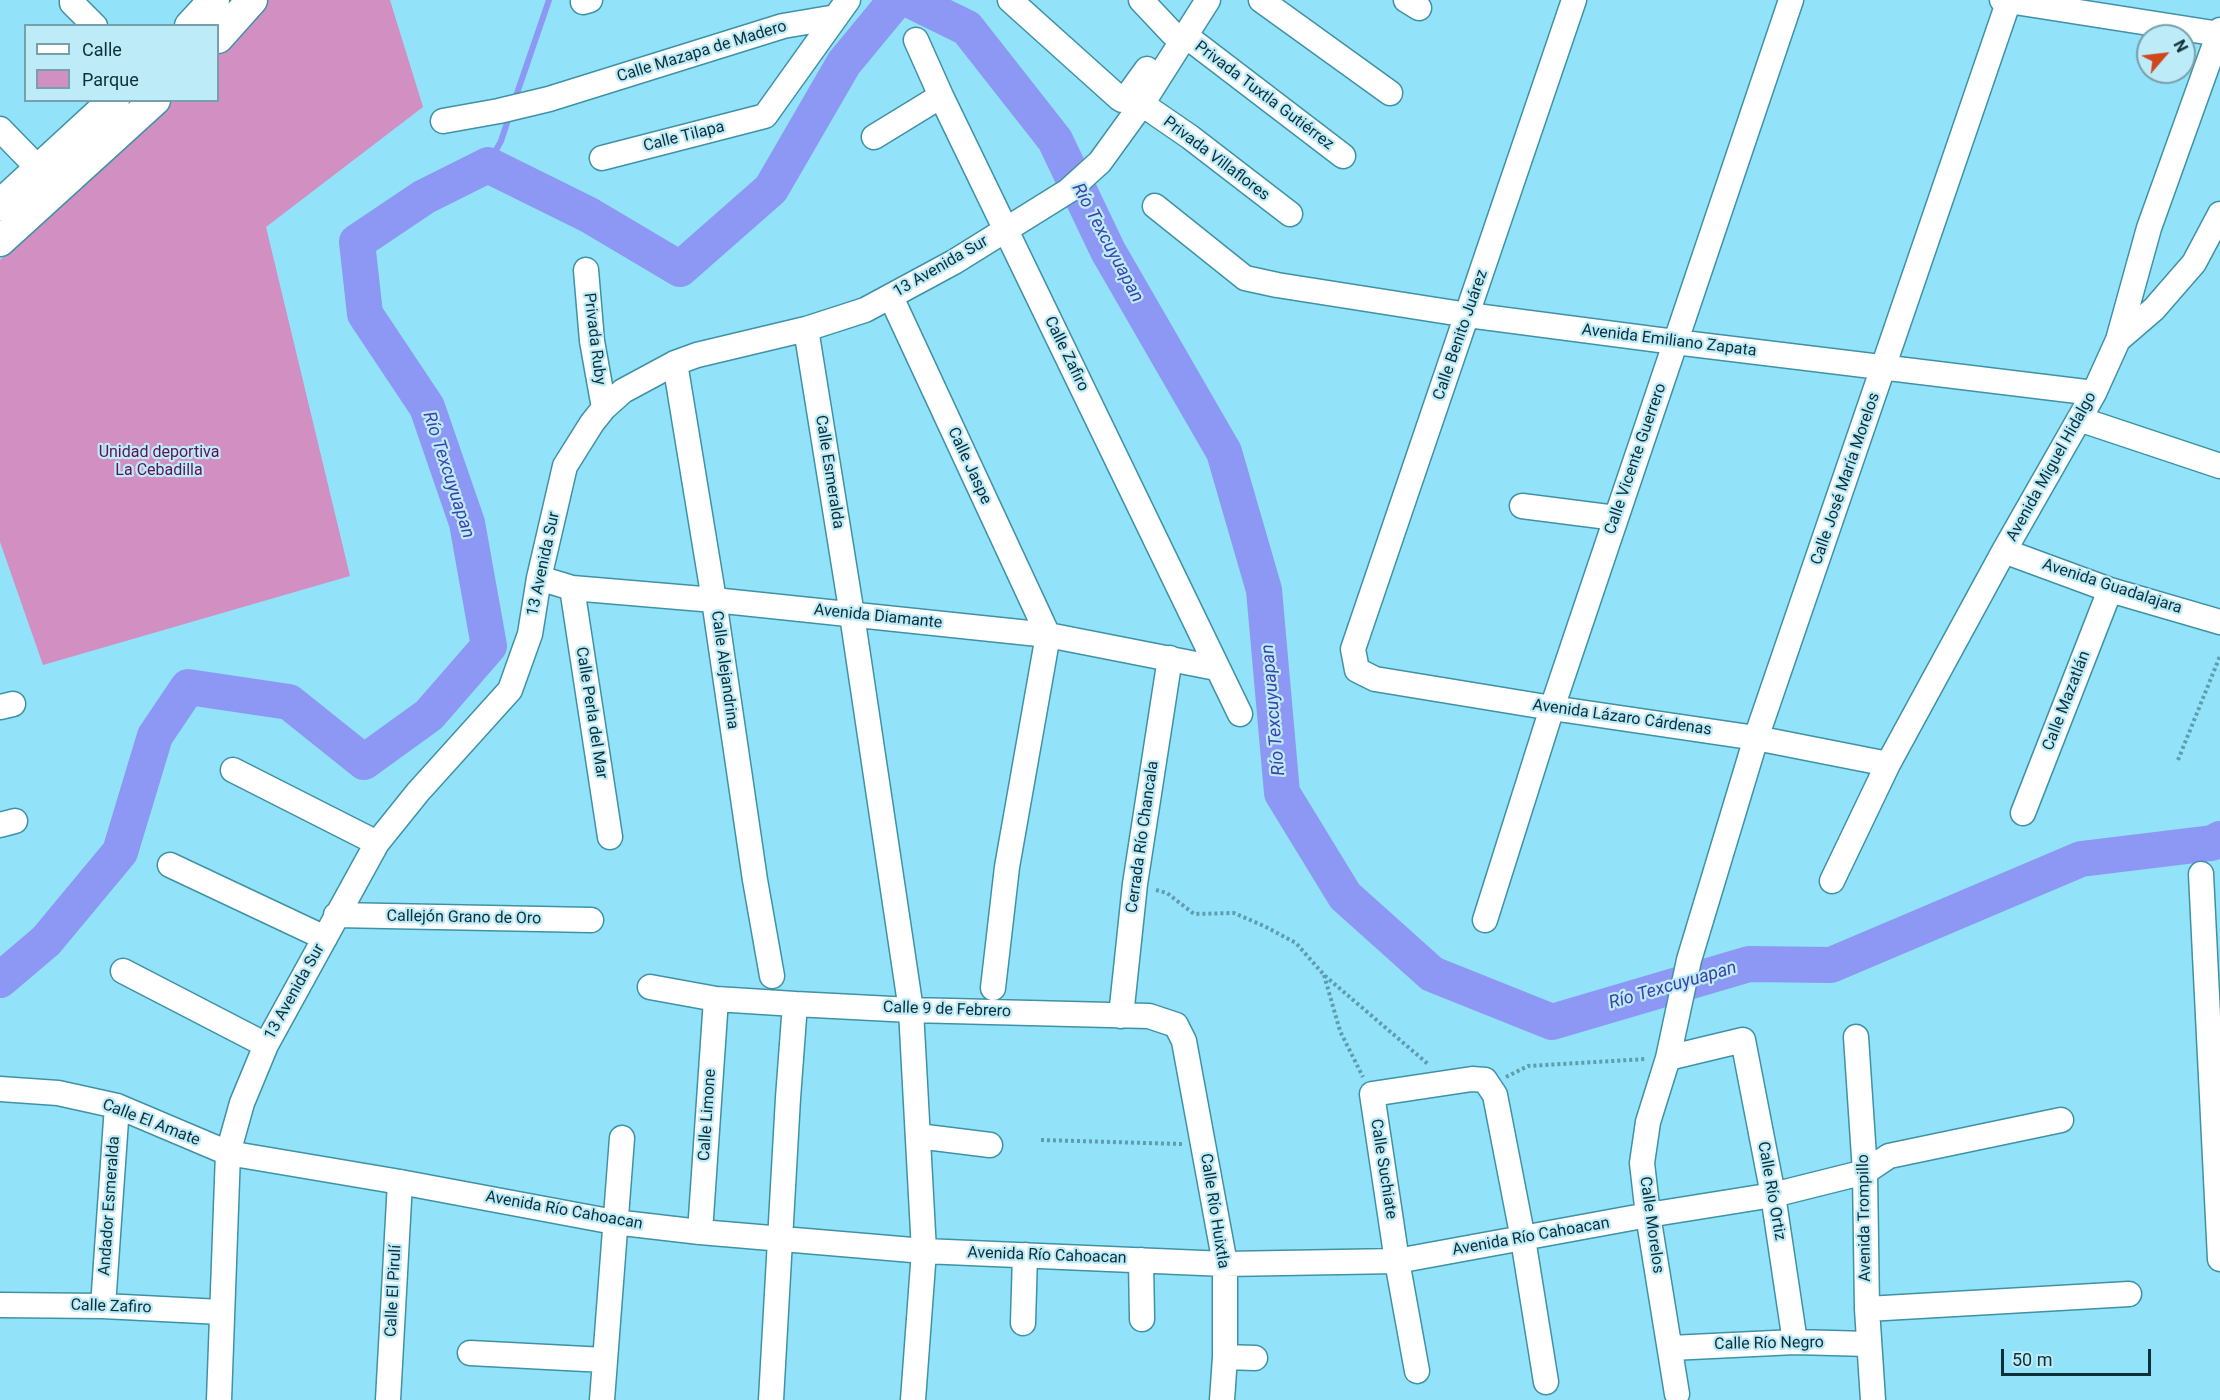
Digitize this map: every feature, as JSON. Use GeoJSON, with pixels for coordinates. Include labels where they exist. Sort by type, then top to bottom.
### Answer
{"type":"FeatureCollection","features":[{"type":"Feature","properties":{"kind":"main road"},"geometry":{"type":"LineString","coordinates":[[192,24],[214,0]]}},
{"type":"Feature","properties":{"kind":"main road"},"geometry":{"type":"LineString","coordinates":[[219,37],[252,0]]}},
{"type":"Feature","properties":{"kind":"main road"},"geometry":{"type":"LineString","coordinates":[[0,205],[112,102]]}},
{"type":"Feature","properties":{"kind":"main road"},"geometry":{"type":"LineString","coordinates":[[0,242],[153,102]]}},
{"type":"Feature","properties":{"kind":"street"},"geometry":{"type":"LineString","coordinates":[[72,0],[72,3],[93,24]]}},
{"type":"Feature","properties":{"kind":"street"},"geometry":{"type":"LineString","coordinates":[[1011,0],[1132,102]]}},
{"type":"Feature","properties":{"kind":"street","name":"Privada Tuxtla Gutiérrez"},"geometry":{"type":"LineString","coordinates":[[1141,0],[1180,35],[1343,156]]}},
{"type":"Feature","properties":{"kind":"street","name":"13 Avenida Sur"},"geometry":{"type":"LineString","coordinates":[[224,1400],[221,1312],[228,1153],[242,1103],[266,1045],[376,843],[418,792],[510,690],[530,634],[539,578],[565,466],[592,423],[604,408],[623,391],[675,363],[697,355],[806,329],[865,309],[891,297],[954,262],[1068,190],[1100,162],[1132,102],[1208,0]]}},
{"type":"Feature","properties":{"kind":"street"},"geometry":{"type":"LineString","coordinates":[[1261,0],[1390,93]]}},
{"type":"Feature","properties":{"kind":"street","name":"Calle Benito Juárez"},"geometry":{"type":"LineString","coordinates":[[1357,670],[1353,649],[1574,0]]}},
{"type":"Feature","properties":{"kind":"street","name":"Calle Vicente Guerrero"},"geometry":{"type":"LineString","coordinates":[[1485,920],[1552,708],[1791,0]]}},
{"type":"Feature","properties":{"kind":"street"},"geometry":{"type":"LineString","coordinates":[[2006,0],[2219,32]]}},
{"type":"Feature","properties":{"kind":"street","name":"Calle José María Morelos"},"geometry":{"type":"LineString","coordinates":[[1689,960],[1756,738],[1884,369],[2006,0]]}},
{"type":"Feature","properties":{"kind":"street","name":"Calle Mazapa de Madero"},"geometry":{"type":"LineString","coordinates":[[443,121],[549,99],[842,8]]}},
{"type":"Feature","properties":{"kind":"street","name":"Calle Tilapa"},"geometry":{"type":"LineString","coordinates":[[602,158],[765,116],[842,8]]}},
{"type":"Feature","properties":{"kind":"street","name":"Avenida Miguel Hidalgo"},"geometry":{"type":"LineString","coordinates":[[1833,881],[1888,764],[2004,551],[2094,393],[2118,340],[2149,228],[2219,32]]}},
{"type":"Feature","properties":{"kind":"street","name":"Calle Zafiro"},"geometry":{"type":"LineString","coordinates":[[916,40],[940,96],[1239,714]]}},
{"type":"Feature","properties":{"kind":"street"},"geometry":{"type":"LineString","coordinates":[[874,137],[940,96]]}},
{"type":"Feature","properties":{"kind":"street","name":"Privada Villaflores"},"geometry":{"type":"LineString","coordinates":[[1132,102],[1190,137],[1290,214]]}},
{"type":"Feature","properties":{"kind":"street"},"geometry":{"type":"LineString","coordinates":[[0,129],[39,169]]}},
{"type":"Feature","properties":{"kind":"street","name":"Avenida Emiliano Zapata"},"geometry":{"type":"LineString","coordinates":[[1155,206],[1245,278],[1277,285],[1468,315],[1884,369],[2094,393]]}},
{"type":"Feature","properties":{"kind":"street"},"geometry":{"type":"LineString","coordinates":[[2118,340],[2154,309],[2194,263],[2220,214]]}},
{"type":"Feature","properties":{"kind":"street","name":"Privada Ruby"},"geometry":{"type":"LineString","coordinates":[[585,270],[592,341],[604,408]]}},
{"type":"Feature","properties":{"kind":"street","name":"Calle Jaspe"},"geometry":{"type":"LineString","coordinates":[[891,297],[1048,635]]}},
{"type":"Feature","properties":{"kind":"street","name":"Calle Esmeralda"},"geometry":{"type":"LineString","coordinates":[[806,329],[852,615],[911,1010],[924,1251],[913,1400]]}},
{"type":"Feature","properties":{"kind":"street","name":"Calle Alejandrina"},"geometry":{"type":"LineString","coordinates":[[675,363],[772,976]]}},
{"type":"Feature","properties":{"kind":"street"},"geometry":{"type":"LineString","coordinates":[[2079,419],[2218,458]]}},
{"type":"Feature","properties":{"kind":"street"},"geometry":{"type":"LineString","coordinates":[[1522,506],[1616,518]]}},
{"type":"Feature","properties":{"kind":"street","name":"Avenida Guadalajara"},"geometry":{"type":"LineString","coordinates":[[2004,551],[2110,590],[2220,622]]}},
{"type":"Feature","properties":{"kind":"street","name":"Avenida Diamante"},"geometry":{"type":"LineString","coordinates":[[539,578],[572,588],[714,600],[1048,635],[1216,668]]}},
{"type":"Feature","properties":{"kind":"street","name":"Calle Perla del Mar"},"geometry":{"type":"LineString","coordinates":[[572,588],[610,837]]}},
{"type":"Feature","properties":{"kind":"street","name":"Calle Mazatlán"},"geometry":{"type":"LineString","coordinates":[[2023,813],[2110,590]]}},
{"type":"Feature","properties":{"kind":"street"},"geometry":{"type":"LineString","coordinates":[[993,988],[1006,867],[1048,635]]}},
{"type":"Feature","properties":{"kind":"street","name":"Cerrada Río Chancala"},"geometry":{"type":"LineString","coordinates":[[1121,1016],[1135,884],[1170,658]]}},
{"type":"Feature","properties":{"kind":"street","name":"Avenida Lázaro Cárdenas"},"geometry":{"type":"LineString","coordinates":[[1357,670],[1376,679],[1756,738],[1888,764]]}},
{"type":"Feature","properties":{"kind":"street"},"geometry":{"type":"LineString","coordinates":[[234,770],[376,843]]}},
{"type":"Feature","properties":{"kind":"street"},"geometry":{"type":"LineString","coordinates":[[170,865],[325,938]]}},
{"type":"Feature","properties":{"kind":"street"},"geometry":{"type":"LineString","coordinates":[[2200,874],[2220,1259]]}},
{"type":"Feature","properties":{"kind":"street","name":"Callejón Grano de Oro"},"geometry":{"type":"LineString","coordinates":[[336,915],[591,920]]}},
{"type":"Feature","properties":{"kind":"street","name":"Calle Morelos"},"geometry":{"type":"LineString","coordinates":[[1677,1394],[1648,1215],[1642,1163],[1648,1122],[1668,1058],[1689,960]]}},
{"type":"Feature","properties":{"kind":"street"},"geometry":{"type":"LineString","coordinates":[[123,972],[266,1045]]}},
{"type":"Feature","properties":{"kind":"street","name":"Calle 9 de Febrero"},"geometry":{"type":"LineString","coordinates":[[650,987],[716,999],[911,1010],[1149,1016],[1176,1025]]}},
{"type":"Feature","properties":{"kind":"street","name":"Calle Limone"},"geometry":{"type":"LineString","coordinates":[[700,1232],[716,999]]}},
{"type":"Feature","properties":{"kind":"street"},"geometry":{"type":"LineString","coordinates":[[771,1400],[795,1004]]}},
{"type":"Feature","properties":{"kind":"street","name":"Calle Río Huixtla"},"geometry":{"type":"LineString","coordinates":[[1176,1025],[1184,1041],[1225,1264],[1225,1357],[1221,1400]]}},
{"type":"Feature","properties":{"kind":"street","name":"Avenida Trompillo"},"geometry":{"type":"LineString","coordinates":[[1856,1037],[1865,1172],[1868,1344],[1873,1400]]}},
{"type":"Feature","properties":{"kind":"street","name":"Calle Río Ortiz"},"geometry":{"type":"LineString","coordinates":[[1668,1058],[1743,1040],[1773,1195],[1795,1342]]}},
{"type":"Feature","properties":{"kind":"street"},"geometry":{"type":"LineString","coordinates":[[1372,1094],[1472,1079],[1485,1080],[1496,1095],[1523,1239],[1546,1382]]}},
{"type":"Feature","properties":{"kind":"street"},"geometry":{"type":"LineString","coordinates":[[0,1089],[0,1102]]}},
{"type":"Feature","properties":{"kind":"street","name":"Calle El Amate"},"geometry":{"type":"LineString","coordinates":[[0,1089],[58,1093],[117,1106],[228,1153]]}},
{"type":"Feature","properties":{"kind":"street","name":"Calle Suchiate"},"geometry":{"type":"LineString","coordinates":[[1372,1094],[1397,1261],[1417,1371]]}},
{"type":"Feature","properties":{"kind":"street","name":"Andador Esmeralda"},"geometry":{"type":"LineString","coordinates":[[103,1306],[117,1106]]}},
{"type":"Feature","properties":{"kind":"street","name":"Avenida Río Cahoacan"},"geometry":{"type":"LineString","coordinates":[[228,1153],[614,1222],[700,1232],[924,1251],[1225,1264],[1397,1261],[1648,1215],[1773,1195],[1865,1172],[1889,1156],[2061,1120]]}},
{"type":"Feature","properties":{"kind":"street"},"geometry":{"type":"LineString","coordinates":[[918,1136],[990,1145]]}},
{"type":"Feature","properties":{"kind":"street"},"geometry":{"type":"LineString","coordinates":[[602,1400],[622,1138]]}},
{"type":"Feature","properties":{"kind":"street","name":"Calle El Pirulí"},"geometry":{"type":"LineString","coordinates":[[388,1400],[400,1182]]}},
{"type":"Feature","properties":{"kind":"street"},"geometry":{"type":"LineString","coordinates":[[1023,1323],[1025,1255]]}},
{"type":"Feature","properties":{"kind":"street"},"geometry":{"type":"LineString","coordinates":[[1141,1260],[1142,1319]]}},
{"type":"Feature","properties":{"kind":"street"},"geometry":{"type":"LineString","coordinates":[[1867,1309],[2129,1294]]}},
{"type":"Feature","properties":{"kind":"street","name":"Calle Zafiro"},"geometry":{"type":"LineString","coordinates":[[0,1305],[103,1306],[221,1312]]}},
{"type":"Feature","properties":{"kind":"street","name":"Calle Río Negro"},"geometry":{"type":"LineString","coordinates":[[1671,1348],[1795,1342],[1868,1344]]}},
{"type":"Feature","properties":{"kind":"street"},"geometry":{"type":"LineString","coordinates":[[470,1353],[605,1360]]}},
{"type":"Feature","properties":{"kind":"street"},"geometry":{"type":"LineString","coordinates":[[1225,1357],[1255,1358]]}},
{"type":"Feature","properties":{"kind":"path"},"geometry":{"type":"LineString","coordinates":[[2178,760],[2220,656]]}},
{"type":"Feature","properties":{"kind":"path"},"geometry":{"type":"LineString","coordinates":[[1135,884],[1167,893],[1194,914],[1234,913],[1296,943],[1324,975],[1449,1082]]}},
{"type":"Feature","properties":{"kind":"path"},"geometry":{"type":"LineString","coordinates":[[1324,975],[1340,1031],[1372,1094]]}},
{"type":"Feature","properties":{"kind":"path"},"geometry":{"type":"LineString","coordinates":[[1485,1080],[1502,1080],[1528,1066],[1668,1058]]}},
{"type":"Feature","properties":{"kind":"path"},"geometry":{"type":"LineString","coordinates":[[1041,1140],[1203,1145]]}},
{"type":"Feature","properties":{"kind":"green space","name":"Unidad deportiva La Cebadilla"},"geometry":{"type":"Polygon","coordinates":[[[262,0],[390,0],[423,107],[266,227],[350,576],[43,665],[0,542],[0,260],[160,102],[219,102],[219,43],[262,0]]]}},
{"type":"Feature","properties":{"kind":"waterway"},"geometry":{"type":"LineString","coordinates":[[514,102],[549,0]]}},
{"type":"Feature","properties":{"kind":"waterway","name":"Río Texcuyuapan"},"geometry":{"type":"LineString","coordinates":[[0,980],[46,941],[120,852],[155,736],[188,687],[289,702],[364,762],[429,715],[489,646],[467,523],[427,407],[365,314],[357,242],[424,197],[488,165],[589,215],[680,269],[771,189],[844,63],[896,0]]}},
{"type":"Feature","properties":{"kind":"waterway","name":"Río Texcuyuapan"},"geometry":{"type":"LineString","coordinates":[[910,0],[967,28],[1055,140],[1108,251],[1224,452],[1264,590],[1282,793],[1345,896],[1432,974],[1552,1022],[1749,964],[1831,965],[2081,859],[2212,843],[2220,839]]}},
{"type":"Feature","properties":{"kind":"waterway"},"geometry":{"type":"LineString","coordinates":[[488,165],[501,141],[510,114]]}}]}
